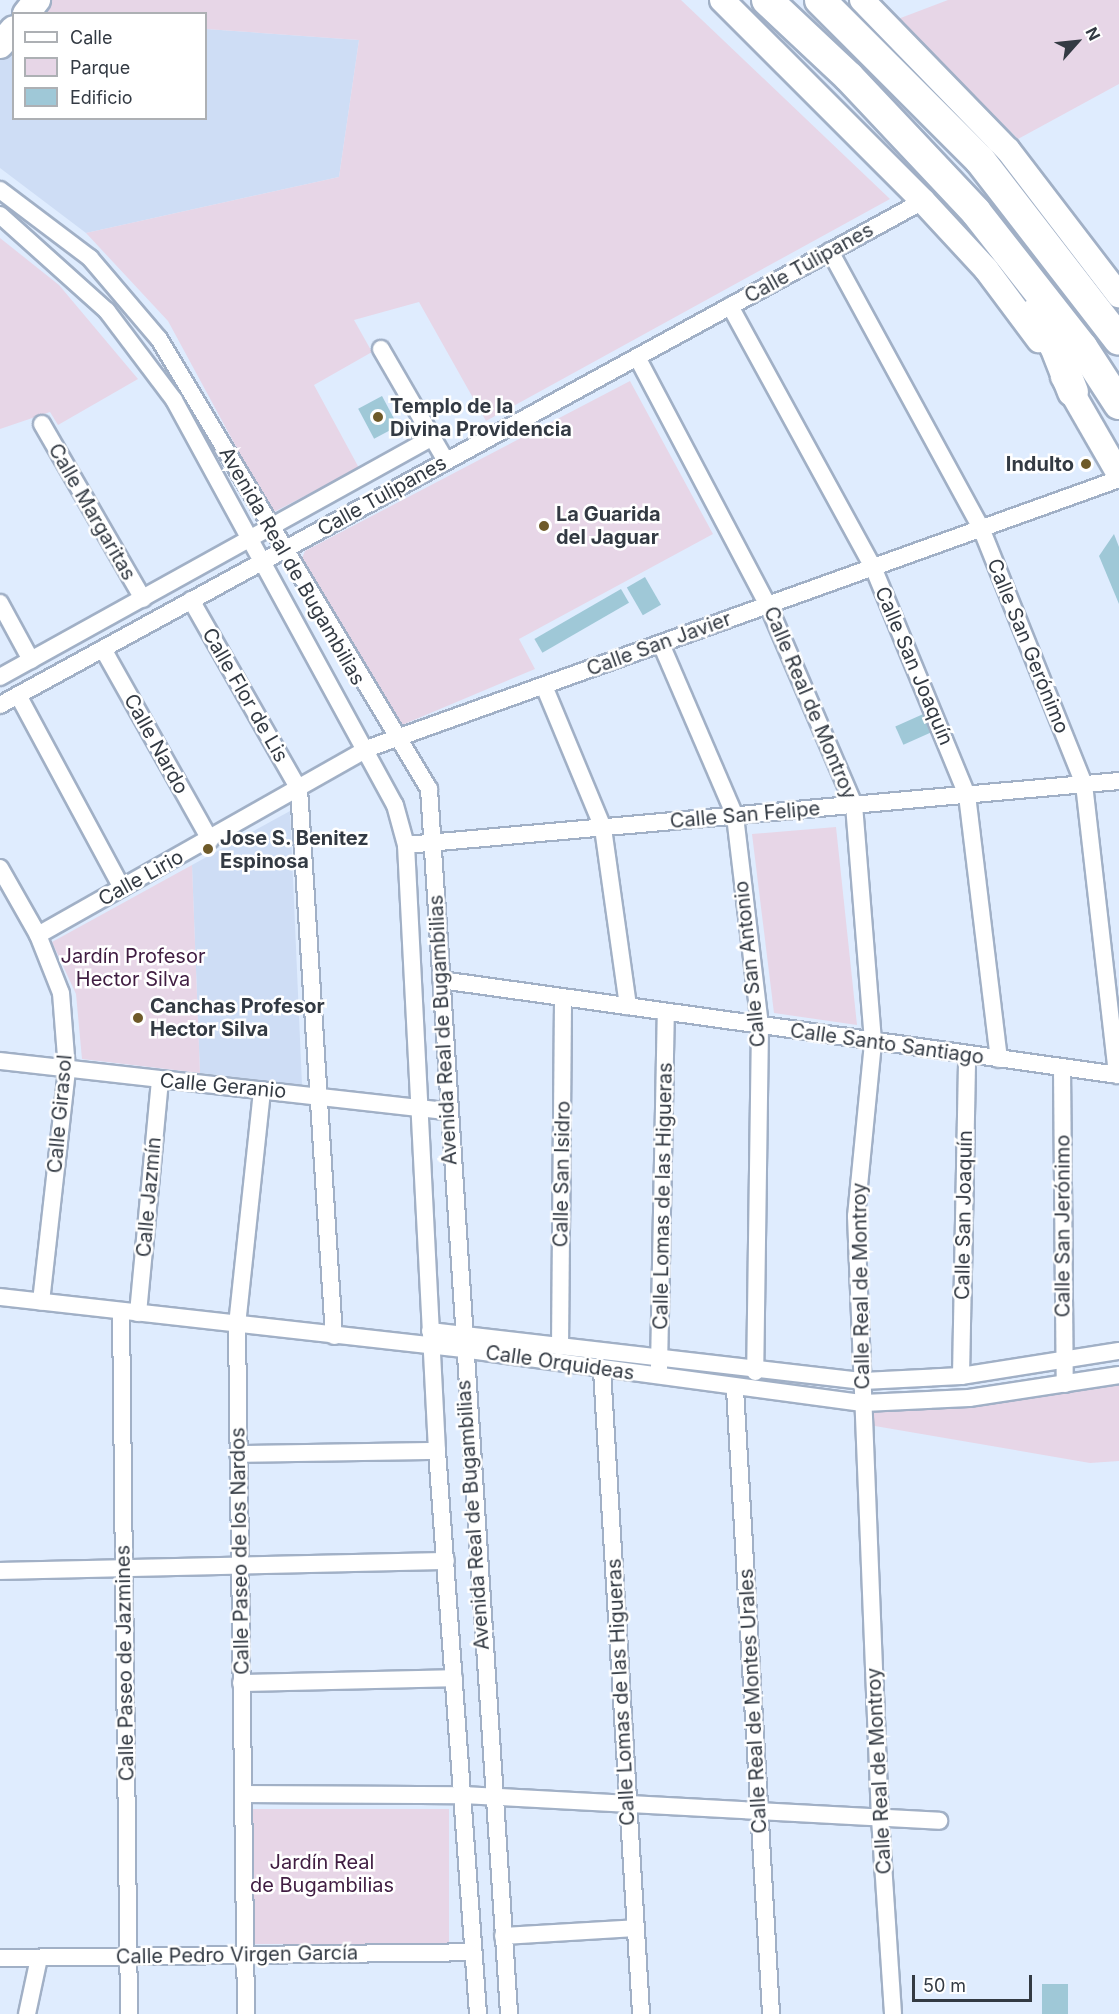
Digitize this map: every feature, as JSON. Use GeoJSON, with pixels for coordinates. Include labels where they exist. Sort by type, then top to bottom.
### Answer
{"type":"FeatureCollection","features":[{"type":"Feature","properties":{"kind":"highway"},"geometry":{"type":"LineString","coordinates":[[767,0],[849,76],[916,151],[976,212],[1082,347],[1119,404]]}},
{"type":"Feature","properties":{"kind":"highway"},"geometry":{"type":"LineString","coordinates":[[826,5],[980,160],[1119,340]]}},
{"type":"Feature","properties":{"kind":"highway"},"geometry":{"type":"LineString","coordinates":[[916,151],[1055,346],[1073,392]]}},
{"type":"Feature","properties":{"kind":"highway"},"geometry":{"type":"LineString","coordinates":[[1026,218],[1069,255],[1119,309]]}},
{"type":"Feature","properties":{"kind":"main road"},"geometry":{"type":"LineString","coordinates":[[28,12],[37,0]]}},
{"type":"Feature","properties":{"kind":"main road"},"geometry":{"type":"LineString","coordinates":[[0,45],[12,30]]}},
{"type":"Feature","properties":{"kind":"street"},"geometry":{"type":"LineString","coordinates":[[722,0],[923,201],[986,270],[1073,392],[1119,474]]}},
{"type":"Feature","properties":{"kind":"street"},"geometry":{"type":"LineString","coordinates":[[862,0],[1008,150],[1119,295]]}},
{"type":"Feature","properties":{"kind":"street","name":"Avenida Real de Bugambilias"},"geometry":{"type":"LineString","coordinates":[[0,190],[90,258],[159,339],[282,551],[395,739],[414,760],[429,789],[434,843],[446,1111],[461,1341],[509,2014]]}},
{"type":"Feature","properties":{"kind":"street","name":"Calle Tulipanes"},"geometry":{"type":"LineString","coordinates":[[0,705],[923,201]]}},
{"type":"Feature","properties":{"kind":"street","name":"Avenida Real de Bugambilias"},"geometry":{"type":"LineString","coordinates":[[0,215],[107,311],[166,388],[248,539],[369,748],[396,805],[406,845],[437,1451],[477,2014]]}},
{"type":"Feature","properties":{"kind":"street","name":"Calle San Gerónimo"},"geometry":{"type":"LineString","coordinates":[[830,251],[981,528],[1084,784],[1118,1075]]}},
{"type":"Feature","properties":{"kind":"street","name":"Calle San Joaquín"},"geometry":{"type":"LineString","coordinates":[[730,306],[873,567],[967,795],[999,1059]]}},
{"type":"Feature","properties":{"kind":"street"},"geometry":{"type":"LineString","coordinates":[[381,350],[446,461]]}},
{"type":"Feature","properties":{"kind":"street","name":"Calle Real de Montroy"},"geometry":{"type":"LineString","coordinates":[[637,357],[768,605],[854,805],[873,1043],[855,1216],[880,1818],[893,2014]]}},
{"type":"Feature","properties":{"kind":"street"},"geometry":{"type":"LineString","coordinates":[[166,388],[185,381]]}},
{"type":"Feature","properties":{"kind":"street","name":"Calle Margaritas"},"geometry":{"type":"LineString","coordinates":[[42,424],[142,599]]}},
{"type":"Feature","properties":{"kind":"street","name":"Calle Tulipanes"},"geometry":{"type":"LineString","coordinates":[[0,677],[432,438]]}},
{"type":"Feature","properties":{"kind":"street","name":"Calle San Javier"},"geometry":{"type":"LineString","coordinates":[[369,748],[1119,479]]}},
{"type":"Feature","properties":{"kind":"street","name":"Calle Flor de Lis"},"geometry":{"type":"LineString","coordinates":[[191,600],[299,789]]}},
{"type":"Feature","properties":{"kind":"street"},"geometry":{"type":"LineString","coordinates":[[0,603],[31,660]]}},
{"type":"Feature","properties":{"kind":"street","name":"Calle San Antonio"},"geometry":{"type":"LineString","coordinates":[[660,644],[735,816],[760,1026],[755,1372]]}},
{"type":"Feature","properties":{"kind":"street","name":"Calle Nardo"},"geometry":{"type":"LineString","coordinates":[[103,649],[210,840]]}},
{"type":"Feature","properties":{"kind":"street"},"geometry":{"type":"LineString","coordinates":[[544,686],[603,828],[628,1006]]}},
{"type":"Feature","properties":{"kind":"street"},"geometry":{"type":"LineString","coordinates":[[18,695],[122,888]]}},
{"type":"Feature","properties":{"kind":"street","name":"Calle Lirio"},"geometry":{"type":"LineString","coordinates":[[38,935],[210,840],[369,748]]}},
{"type":"Feature","properties":{"kind":"street","name":"Calle San Felipe"},"geometry":{"type":"LineString","coordinates":[[406,845],[1119,781]]}},
{"type":"Feature","properties":{"kind":"street"},"geometry":{"type":"LineString","coordinates":[[299,789],[334,1336]]}},
{"type":"Feature","properties":{"kind":"street","name":"Calle Girasol"},"geometry":{"type":"LineString","coordinates":[[0,868],[38,935],[61,993],[67,1070],[41,1302]]}},
{"type":"Feature","properties":{"kind":"street","name":"Calle Santo Santiago"},"geometry":{"type":"LineString","coordinates":[[441,980],[563,1001],[628,1006],[666,1014],[1118,1075]]}},
{"type":"Feature","properties":{"kind":"street","name":"Calle San Isidro"},"geometry":{"type":"LineString","coordinates":[[560,1347],[563,1001]]}},
{"type":"Feature","properties":{"kind":"street","name":"Calle Lomas de las Higueras"},"geometry":{"type":"LineString","coordinates":[[658,1378],[666,1014]]}},
{"type":"Feature","properties":{"kind":"street","name":"Calle San Joaquín"},"geometry":{"type":"LineString","coordinates":[[962,1376],[967,1055]]}},
{"type":"Feature","properties":{"kind":"street","name":"Calle Geranio"},"geometry":{"type":"LineString","coordinates":[[0,1061],[160,1080],[320,1095],[446,1111]]}},
{"type":"Feature","properties":{"kind":"street","name":"Calle San Jerónimo"},"geometry":{"type":"LineString","coordinates":[[1062,1068],[1065,1384]]}},
{"type":"Feature","properties":{"kind":"street","name":"Calle Jazmín"},"geometry":{"type":"LineString","coordinates":[[138,1313],[160,1080]]}},
{"type":"Feature","properties":{"kind":"street","name":"Calle Paseo de los Nardos"},"geometry":{"type":"LineString","coordinates":[[246,2014],[237,1325],[262,1090]]}},
{"type":"Feature","properties":{"kind":"street","name":"Calle Orquideas"},"geometry":{"type":"LineString","coordinates":[[0,1297],[334,1336],[560,1347],[755,1372],[863,1381],[962,1376],[1119,1351]]}},
{"type":"Feature","properties":{"kind":"street","name":"Calle Paseo de Jazmines"},"geometry":{"type":"LineString","coordinates":[[121,1311],[129,2014]]}},
{"type":"Feature","properties":{"kind":"street","name":"Calle Orquideas"},"geometry":{"type":"LineString","coordinates":[[461,1341],[602,1370],[735,1389],[864,1403],[969,1398],[1119,1375]]}},
{"type":"Feature","properties":{"kind":"street","name":"Calle Lomas de las Higueras"},"geometry":{"type":"LineString","coordinates":[[602,1370],[641,2014]]}},
{"type":"Feature","properties":{"kind":"street","name":"Calle Real de Montes Urales"},"geometry":{"type":"LineString","coordinates":[[735,1389],[771,2014]]}},
{"type":"Feature","properties":{"kind":"street"},"geometry":{"type":"LineString","coordinates":[[238,1454],[437,1451]]}},
{"type":"Feature","properties":{"kind":"street"},"geometry":{"type":"LineString","coordinates":[[0,1571],[446,1561]]}},
{"type":"Feature","properties":{"kind":"street"},"geometry":{"type":"LineString","coordinates":[[241,1683],[454,1678]]}},
{"type":"Feature","properties":{"kind":"street"},"geometry":{"type":"LineString","coordinates":[[243,1794],[462,1795],[939,1821]]}},
{"type":"Feature","properties":{"kind":"street"},"geometry":{"type":"LineString","coordinates":[[503,1936],[636,1928]]}},
{"type":"Feature","properties":{"kind":"street","name":"Calle Pedro Virgen García"},"geometry":{"type":"LineString","coordinates":[[0,1958],[473,1952]]}},
{"type":"Feature","properties":{"kind":"street"},"geometry":{"type":"LineString","coordinates":[[27,2014],[39,1958]]}},
{"type":"Feature","properties":{"kind":"shaded area"},"geometry":{"type":"Polygon","coordinates":[[[207,29],[359,40],[339,177],[86,233],[0,168],[0,58],[12,42],[12,120],[207,120],[207,29]]]}},
{"type":"Feature","properties":{"kind":"shaded area"},"geometry":{"type":"Polygon","coordinates":[[[290,811],[302,1085],[200,1073],[192,865],[290,811]]]}},
{"type":"Feature","properties":{"kind":"green space"},"geometry":{"type":"Polygon","coordinates":[[[48,0],[681,0],[890,199],[486,421],[419,302],[354,320],[372,352],[314,385],[359,468],[272,513],[168,321],[86,233],[339,177],[359,40],[207,29],[207,12],[38,12],[48,0]]]}},
{"type":"Feature","properties":{"kind":"green space"},"geometry":{"type":"Polygon","coordinates":[[[948,0],[1119,0],[1119,84],[1018,139],[898,19],[948,0]]]}},
{"type":"Feature","properties":{"kind":"green space"},"geometry":{"type":"Polygon","coordinates":[[[0,238],[59,285],[138,379],[58,425],[50,412],[0,429],[0,238]]]}},
{"type":"Feature","properties":{"kind":"green space","name":"La Guarida del Jaguar"},"geometry":{"type":"Polygon","coordinates":[[[630,381],[713,534],[519,639],[535,669],[402,725],[392,722],[300,563],[305,551],[630,381]]]}},
{"type":"Feature","properties":{"kind":"green space"},"geometry":{"type":"Polygon","coordinates":[[[836,827],[857,1025],[774,1013],[752,834],[836,827]]]}},
{"type":"Feature","properties":{"kind":"green space","name":"Jardín Profesor Hector Silva"},"geometry":{"type":"Polygon","coordinates":[[[192,865],[200,1073],[82,1059],[76,994],[52,942],[192,865]]]}},
{"type":"Feature","properties":{"kind":"green space"},"geometry":{"type":"Polygon","coordinates":[[[1119,1381],[1119,1461],[1090,1463],[869,1425],[869,1412],[968,1406],[1119,1381]]]}},
{"type":"Feature","properties":{"kind":"green space","name":"Jardín Real de Bugambilias"},"geometry":{"type":"Polygon","coordinates":[[[253,1809],[449,1809],[449,1944],[253,1944],[253,1809]]]}},
{"type":"Feature","properties":{"kind":"building","name":"Templo de la Divina Providencia"},"geometry":{"type":"Polygon","coordinates":[[[382,396],[398,426],[374,439],[358,409],[382,396]]]}},
{"type":"Feature","properties":{"kind":"building"},"geometry":{"type":"Polygon","coordinates":[[[1114,534],[1119,547],[1119,604],[1099,556],[1114,534]]]}},
{"type":"Feature","properties":{"kind":"building"},"geometry":{"type":"Polygon","coordinates":[[[645,577],[661,605],[643,615],[627,588],[645,577]]]}},
{"type":"Feature","properties":{"kind":"building"},"geometry":{"type":"Polygon","coordinates":[[[621,589],[629,603],[542,653],[534,639],[621,589]]]}},
{"type":"Feature","properties":{"kind":"building"},"geometry":{"type":"Polygon","coordinates":[[[930,711],[938,729],[903,745],[895,726],[930,711]]]}},
{"type":"Feature","properties":{"kind":"building"},"geometry":{"type":"Polygon","coordinates":[[[1042,1984],[1068,1984],[1068,2014],[1042,2014],[1042,1984]]]}},
{"type":"Feature","properties":{"kind":"place","name":"Templo de la Divina Providencia"},"geometry":{"type":"Point","coordinates":[378,417]}},
{"type":"Feature","properties":{"kind":"place","name":"Indulto"},"geometry":{"type":"Point","coordinates":[1086,464]}},
{"type":"Feature","properties":{"kind":"place","name":"La Guarida del Jaguar"},"geometry":{"type":"Point","coordinates":[544,526]}},
{"type":"Feature","properties":{"kind":"place","name":"Jose S. Benitez Espinosa"},"geometry":{"type":"Point","coordinates":[208,849]}},
{"type":"Feature","properties":{"kind":"place","name":"Canchas Profesor Hector Silva"},"geometry":{"type":"Point","coordinates":[138,1018]}}]}
